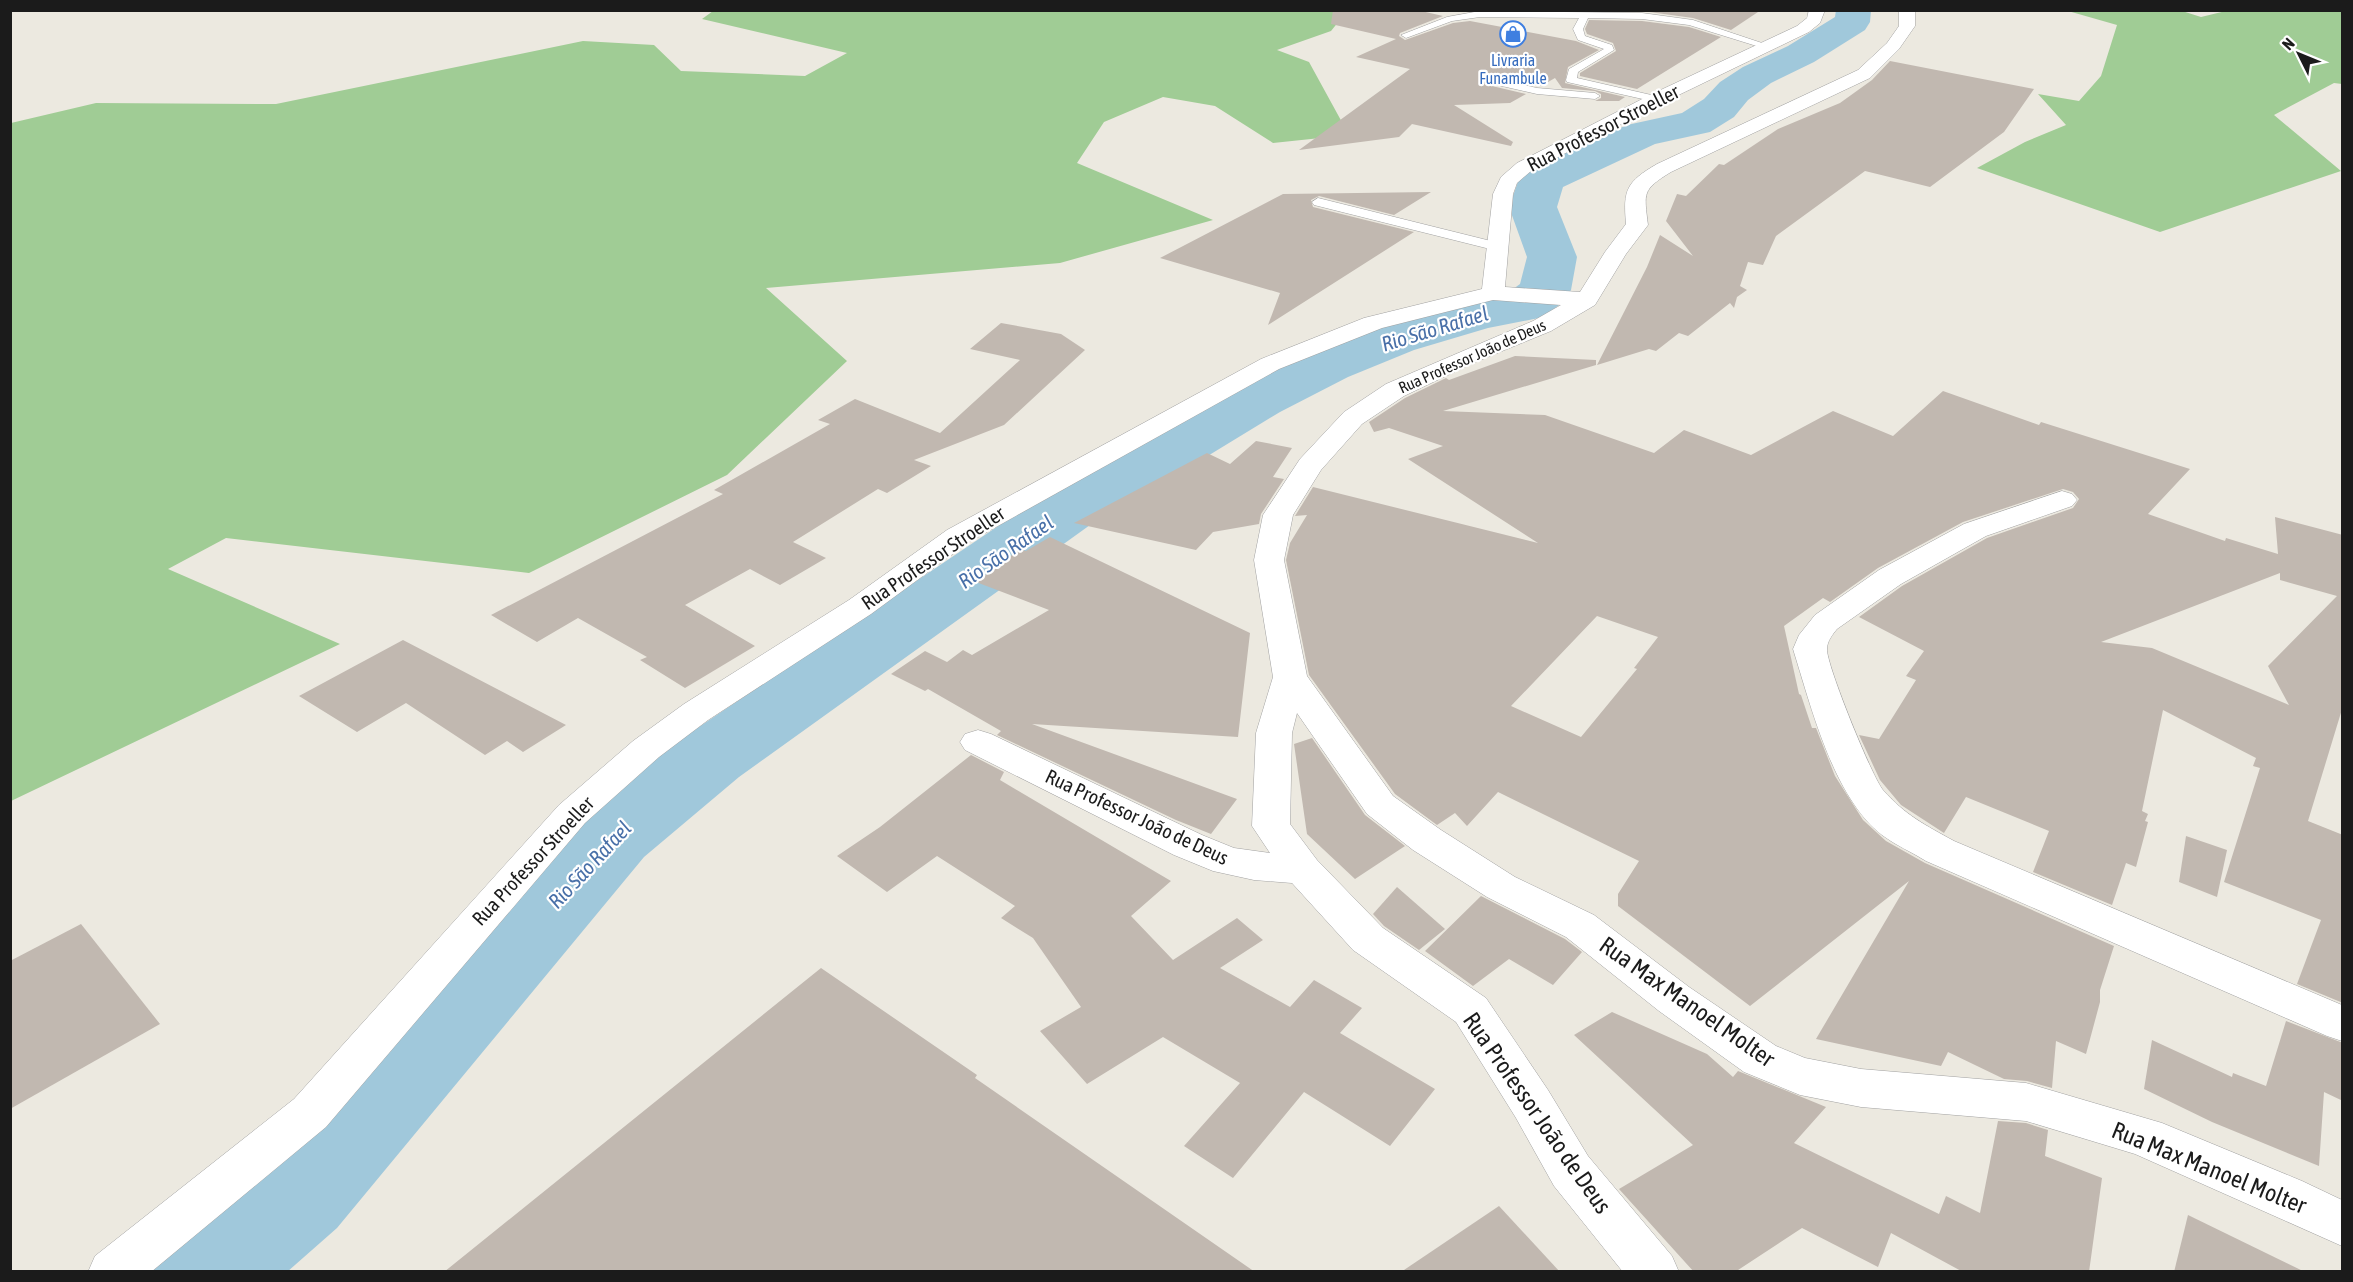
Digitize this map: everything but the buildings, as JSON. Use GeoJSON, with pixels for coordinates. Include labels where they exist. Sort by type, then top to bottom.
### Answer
{"type":"FeatureCollection","features":[{"type":"Feature","properties":{"kind":"street","name":"Rua Professor Stroeller"},"geometry":{"type":"LineString","coordinates":[[113,1272],[310,1113],[572,814],[646,749],[696,712],[860,607],[958,536],[1270,364],[1373,323],[1493,292],[1503,194],[1508,181],[1524,167],[1803,29],[1814,20],[1817,10]]}},
{"type":"Feature","properties":{"kind":"street","name":"Rua Professor João de Deus"},"geometry":{"type":"LineString","coordinates":[[1654,1272],[1571,1170],[1532,1104],[1471,1010],[1368,939],[1303,870],[1271,826],[1274,733],[1290,677],[1269,560],[1278,515],[1310,465],[1353,418],[1395,390],[1542,326],[1587,300],[1616,252],[1637,225],[1634,194],[1636,187],[1664,168],[1864,74],[1893,46],[1907,26],[1907,10]]}},
{"type":"Feature","properties":{"kind":"street"},"geometry":{"type":"LineString","coordinates":[[1493,292],[1587,300]]}},
{"type":"Feature","properties":{"kind":"street"},"geometry":{"type":"LineString","coordinates":[[2062,500],[1969,532],[1890,577],[1826,622],[1815,635],[1810,649],[1833,721],[1865,794],[1895,825],[1940,851],[2343,1024]]}},
{"type":"Feature","properties":{"kind":"street","name":"Rua Max Manoel Molter"},"geometry":{"type":"LineString","coordinates":[[1290,677],[1380,805],[1427,840],[1501,887],[1580,926],[1674,999],[1760,1059],[1800,1076],[1861,1088],[2026,1102],[2145,1137],[2284,1196],[2343,1224]]}},
{"type":"Feature","properties":{"kind":"street","name":"Rua Professor João de Deus"},"geometry":{"type":"LineString","coordinates":[[978,742],[1188,845],[1227,861],[1303,870]]}},
{"type":"Feature","properties":{"kind":"lane"},"geometry":{"type":"LineString","coordinates":[[1406,35],[1450,19],[1480,14],[1641,13],[1690,22],[1766,46]]}},
{"type":"Feature","properties":{"kind":"lane"},"geometry":{"type":"LineString","coordinates":[[1586,15],[1578,29],[1581,38],[1609,47],[1609,50],[1574,71],[1571,80],[1650,103]]}},
{"type":"Feature","properties":{"kind":"lane"},"geometry":{"type":"LineString","coordinates":[[1497,82],[1537,91],[1612,97],[1650,103]]}},
{"type":"Feature","properties":{"kind":"lane"},"geometry":{"type":"LineString","coordinates":[[1318,202],[1498,247]]}},
{"type":"Feature","properties":{"kind":"green space"},"geometry":{"type":"Polygon","coordinates":[[[2179,10],[2201,17],[2230,10],[2342,11],[2342,84],[2334,83],[2274,115],[2341,171],[2160,232],[1977,168],[2025,142],[2066,125],[2038,94],[2079,101],[2101,76],[2117,25],[2068,11],[2179,10]]]}},
{"type":"Feature","properties":{"kind":"green space"},"geometry":{"type":"Polygon","coordinates":[[[713,11],[1347,11],[1331,31],[1277,50],[1309,62],[1349,135],[1273,143],[1215,106],[1163,97],[1104,122],[1077,163],[1213,220],[1060,263],[766,288],[847,361],[727,475],[529,573],[226,538],[168,569],[340,644],[11,801],[11,123],[96,103],[276,104],[583,41],[654,45],[681,71],[805,76],[847,53],[702,19],[713,11]]]}},
{"type":"Feature","properties":{"kind":"waterway","name":"Rio São Rafael"},"geometry":{"type":"LineString","coordinates":[[203,1272],[298,1194],[613,835],[710,758],[1106,483],[1184,444],[1259,399],[1328,365],[1394,338],[1481,313],[1525,306],[1545,290],[1552,257],[1533,207],[1542,179],[1642,134],[1695,123],[1719,108],[1734,91],[1757,75],[1801,54],[1852,22],[1854,10]]}},
{"type":"Feature","properties":{"kind":"place","name":"Livraria Funambule"},"geometry":{"type":"Point","coordinates":[1513,34]}}]}
